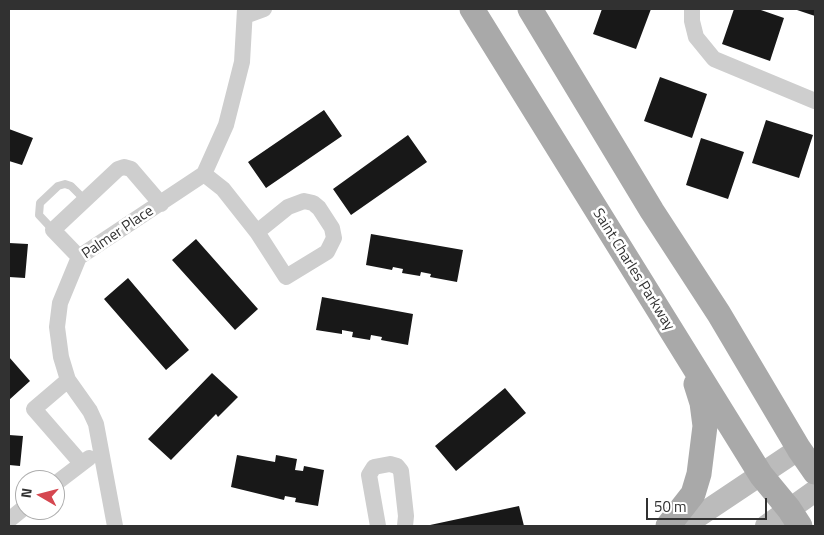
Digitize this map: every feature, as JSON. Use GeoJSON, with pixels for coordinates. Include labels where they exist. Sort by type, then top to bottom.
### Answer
{"type":"FeatureCollection","features":[{"type":"Feature","properties":{"kind":"main road","name":"Saint Charles Parkway"},"geometry":{"type":"LineString","coordinates":[[472,9],[761,475],[794,517]]}},
{"type":"Feature","properties":{"kind":"main road"},"geometry":{"type":"LineString","coordinates":[[530,9],[648,203],[719,314],[799,449],[815,472]]}},
{"type":"Feature","properties":{"kind":"main road"},"geometry":{"type":"LineString","coordinates":[[668,526],[693,494],[704,450],[705,426],[702,403],[686,356]]}},
{"type":"Feature","properties":{"kind":"main road"},"geometry":{"type":"LineString","coordinates":[[684,526],[799,449]]}},
{"type":"Feature","properties":{"kind":"main road"},"geometry":{"type":"LineString","coordinates":[[766,526],[794,517],[815,491]]}},
{"type":"Feature","properties":{"kind":"street"},"geometry":{"type":"LineString","coordinates":[[257,232],[288,208],[304,201],[313,203],[319,208],[332,228],[334,238],[327,252],[286,277],[257,232],[223,189],[204,174],[226,124],[234,98],[242,62],[245,12],[264,9]]}},
{"type":"Feature","properties":{"kind":"street"},"geometry":{"type":"LineString","coordinates":[[692,9],[692,21],[696,37],[714,59],[815,101]]}},
{"type":"Feature","properties":{"kind":"street"},"geometry":{"type":"LineString","coordinates":[[79,257],[53,230],[118,168],[131,169],[161,204]]}},
{"type":"Feature","properties":{"kind":"street","name":"Palmer Place"},"geometry":{"type":"LineString","coordinates":[[115,526],[96,424],[90,411],[68,380],[59,344],[58,315],[64,289],[79,257],[204,174]]}},
{"type":"Feature","properties":{"kind":"street"},"geometry":{"type":"LineString","coordinates":[[68,380],[34,408],[81,463]]}},
{"type":"Feature","properties":{"kind":"street"},"geometry":{"type":"LineString","coordinates":[[65,476],[81,463],[100,452]]}},
{"type":"Feature","properties":{"kind":"street"},"geometry":{"type":"LineString","coordinates":[[378,526],[369,475],[377,466],[390,464],[399,468],[402,474],[406,516],[405,526]]}},
{"type":"Feature","properties":{"kind":"lane"},"geometry":{"type":"LineString","coordinates":[[53,230],[39,215],[40,202],[58,186],[65,184],[71,186],[85,200]]}},
{"type":"Feature","properties":{"kind":"building"},"geometry":{"type":"Polygon","coordinates":[[[602,9],[651,9],[636,49],[593,34],[602,9]]]}},
{"type":"Feature","properties":{"kind":"building"},"geometry":{"type":"Polygon","coordinates":[[[734,9],[758,9],[784,18],[770,61],[722,44],[734,9]]]}},
{"type":"Feature","properties":{"kind":"building"},"geometry":{"type":"Polygon","coordinates":[[[794,9],[815,9],[815,16],[794,9]]]}},
{"type":"Feature","properties":{"kind":"building"},"geometry":{"type":"Polygon","coordinates":[[[660,77],[707,94],[692,138],[644,121],[660,77]]]}},
{"type":"Feature","properties":{"kind":"building"},"geometry":{"type":"Polygon","coordinates":[[[324,110],[342,136],[266,188],[248,162],[324,110]]]}},
{"type":"Feature","properties":{"kind":"building"},"geometry":{"type":"Polygon","coordinates":[[[766,120],[813,135],[799,178],[752,163],[766,120]]]}},
{"type":"Feature","properties":{"kind":"building"},"geometry":{"type":"Polygon","coordinates":[[[9,129],[33,138],[22,165],[9,161],[9,129]]]}},
{"type":"Feature","properties":{"kind":"building"},"geometry":{"type":"Polygon","coordinates":[[[408,135],[427,162],[351,215],[333,189],[408,135]]]}},
{"type":"Feature","properties":{"kind":"building"},"geometry":{"type":"Polygon","coordinates":[[[701,138],[744,152],[728,199],[686,185],[701,138]]]}},
{"type":"Feature","properties":{"kind":"building"},"geometry":{"type":"Polygon","coordinates":[[[371,234],[463,250],[457,282],[430,277],[431,274],[421,272],[420,276],[402,273],[403,269],[393,267],[392,270],[366,265],[371,234]]]}},
{"type":"Feature","properties":{"kind":"building"},"geometry":{"type":"Polygon","coordinates":[[[196,239],[258,309],[235,330],[172,260],[196,239]]]}},
{"type":"Feature","properties":{"kind":"building"},"geometry":{"type":"Polygon","coordinates":[[[9,243],[28,244],[25,278],[9,277],[9,243]]]}},
{"type":"Feature","properties":{"kind":"building"},"geometry":{"type":"Polygon","coordinates":[[[128,278],[189,350],[166,370],[104,299],[128,278]]]}},
{"type":"Feature","properties":{"kind":"building"},"geometry":{"type":"Polygon","coordinates":[[[322,297],[413,314],[408,345],[381,340],[382,337],[371,335],[370,340],[352,337],[353,332],[342,330],[342,334],[316,330],[322,297]]]}},
{"type":"Feature","properties":{"kind":"building"},"geometry":{"type":"Polygon","coordinates":[[[9,357],[30,381],[9,400],[9,357]]]}},
{"type":"Feature","properties":{"kind":"building"},"geometry":{"type":"Polygon","coordinates":[[[212,373],[238,397],[218,417],[216,414],[171,460],[148,439],[212,373]]]}},
{"type":"Feature","properties":{"kind":"building"},"geometry":{"type":"Polygon","coordinates":[[[505,388],[526,413],[456,471],[435,446],[505,388]]]}},
{"type":"Feature","properties":{"kind":"building"},"geometry":{"type":"Polygon","coordinates":[[[9,435],[23,436],[20,466],[9,465],[9,435]]]}},
{"type":"Feature","properties":{"kind":"building"},"geometry":{"type":"Polygon","coordinates":[[[237,455],[275,462],[276,455],[297,459],[295,470],[303,471],[304,466],[324,470],[318,506],[295,502],[296,498],[285,496],[284,500],[231,487],[237,455]]]}},
{"type":"Feature","properties":{"kind":"building"},"geometry":{"type":"Polygon","coordinates":[[[519,506],[524,526],[430,525],[519,506]]]}}]}
